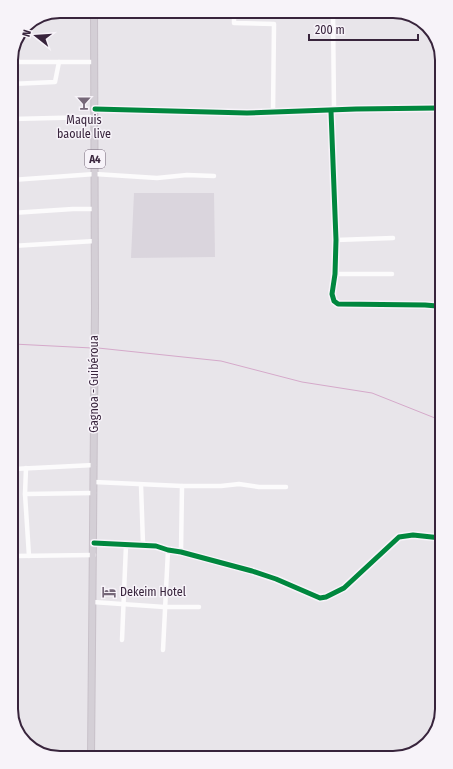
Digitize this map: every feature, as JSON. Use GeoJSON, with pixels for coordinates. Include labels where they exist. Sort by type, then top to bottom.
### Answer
{"type":"FeatureCollection","features":[{"type":"Feature","properties":{"kind":"main road","name":"Gagnoa - Guibéroua"},"geometry":{"type":"LineString","coordinates":[[91,751],[94,555],[94,18]]}},
{"type":"Feature","properties":{"kind":"street"},"geometry":{"type":"LineString","coordinates":[[234,18],[234,23],[274,24],[272,113]]}},
{"type":"Feature","properties":{"kind":"street"},"geometry":{"type":"LineString","coordinates":[[333,18],[332,111],[336,240],[335,274],[332,294],[334,301],[338,304],[435,306]]}},
{"type":"Feature","properties":{"kind":"street"},"geometry":{"type":"LineString","coordinates":[[18,62],[94,62]]}},
{"type":"Feature","properties":{"kind":"street"},"geometry":{"type":"LineString","coordinates":[[18,84],[55,82],[60,62]]}},
{"type":"Feature","properties":{"kind":"street"},"geometry":{"type":"LineString","coordinates":[[95,109],[272,113],[356,109],[435,108]]}},
{"type":"Feature","properties":{"kind":"street"},"geometry":{"type":"LineString","coordinates":[[18,119],[95,117]]}},
{"type":"Feature","properties":{"kind":"street"},"geometry":{"type":"LineString","coordinates":[[18,180],[95,174],[157,178],[188,175],[214,176]]}},
{"type":"Feature","properties":{"kind":"street"},"geometry":{"type":"LineString","coordinates":[[18,213],[95,209]]}},
{"type":"Feature","properties":{"kind":"street"},"geometry":{"type":"LineString","coordinates":[[336,240],[393,238]]}},
{"type":"Feature","properties":{"kind":"street"},"geometry":{"type":"LineString","coordinates":[[18,246],[95,241]]}},
{"type":"Feature","properties":{"kind":"street"},"geometry":{"type":"LineString","coordinates":[[335,274],[392,274]]}},
{"type":"Feature","properties":{"kind":"street"},"geometry":{"type":"LineString","coordinates":[[18,469],[94,465]]}},
{"type":"Feature","properties":{"kind":"street"},"geometry":{"type":"LineString","coordinates":[[26,468],[25,494],[29,556]]}},
{"type":"Feature","properties":{"kind":"street"},"geometry":{"type":"LineString","coordinates":[[94,482],[141,485],[221,486],[238,484],[259,487],[286,487]]}},
{"type":"Feature","properties":{"kind":"street"},"geometry":{"type":"LineString","coordinates":[[141,485],[143,544]]}},
{"type":"Feature","properties":{"kind":"street"},"geometry":{"type":"LineString","coordinates":[[181,552],[182,486]]}},
{"type":"Feature","properties":{"kind":"street"},"geometry":{"type":"LineString","coordinates":[[25,494],[94,493]]}},
{"type":"Feature","properties":{"kind":"street"},"geometry":{"type":"LineString","coordinates":[[94,543],[126,545],[143,544],[181,552],[276,579],[320,598],[326,597],[344,588],[399,537],[412,535],[435,537]]}},
{"type":"Feature","properties":{"kind":"street"},"geometry":{"type":"LineString","coordinates":[[122,640],[126,545]]}},
{"type":"Feature","properties":{"kind":"street"},"geometry":{"type":"LineString","coordinates":[[163,650],[168,550]]}},
{"type":"Feature","properties":{"kind":"street"},"geometry":{"type":"LineString","coordinates":[[18,556],[94,555]]}},
{"type":"Feature","properties":{"kind":"street"},"geometry":{"type":"LineString","coordinates":[[93,602],[164,607],[200,607]]}},
{"type":"Feature","properties":{"kind":"shaded area"},"geometry":{"type":"Polygon","coordinates":[[[134,193],[214,193],[215,257],[131,258],[134,193]]]}},
{"type":"Feature","properties":{"kind":"waterway"},"geometry":{"type":"LineString","coordinates":[[18,344],[92,348]]}},
{"type":"Feature","properties":{"kind":"waterway"},"geometry":{"type":"LineString","coordinates":[[98,348],[221,361],[302,382],[372,393],[435,418]]}},
{"type":"Feature","properties":{"kind":"cycle path"},"geometry":{"type":"LineString","coordinates":[[95,109],[247,113],[435,108]]}},
{"type":"Feature","properties":{"kind":"cycle path"},"geometry":{"type":"LineString","coordinates":[[331,111],[336,240],[335,274],[332,294],[334,301],[338,304],[435,306]]}},
{"type":"Feature","properties":{"kind":"cycle path"},"geometry":{"type":"LineString","coordinates":[[94,543],[156,546],[181,552],[252,571],[276,579],[320,598],[326,597],[344,588],[399,537],[413,535],[435,537]]}},
{"type":"Feature","properties":{"kind":"place","name":"Maquis baoule live"},"geometry":{"type":"Point","coordinates":[84,103]}},
{"type":"Feature","properties":{"kind":"place","name":"Dekeim Hotel"},"geometry":{"type":"Point","coordinates":[109,592]}}]}
